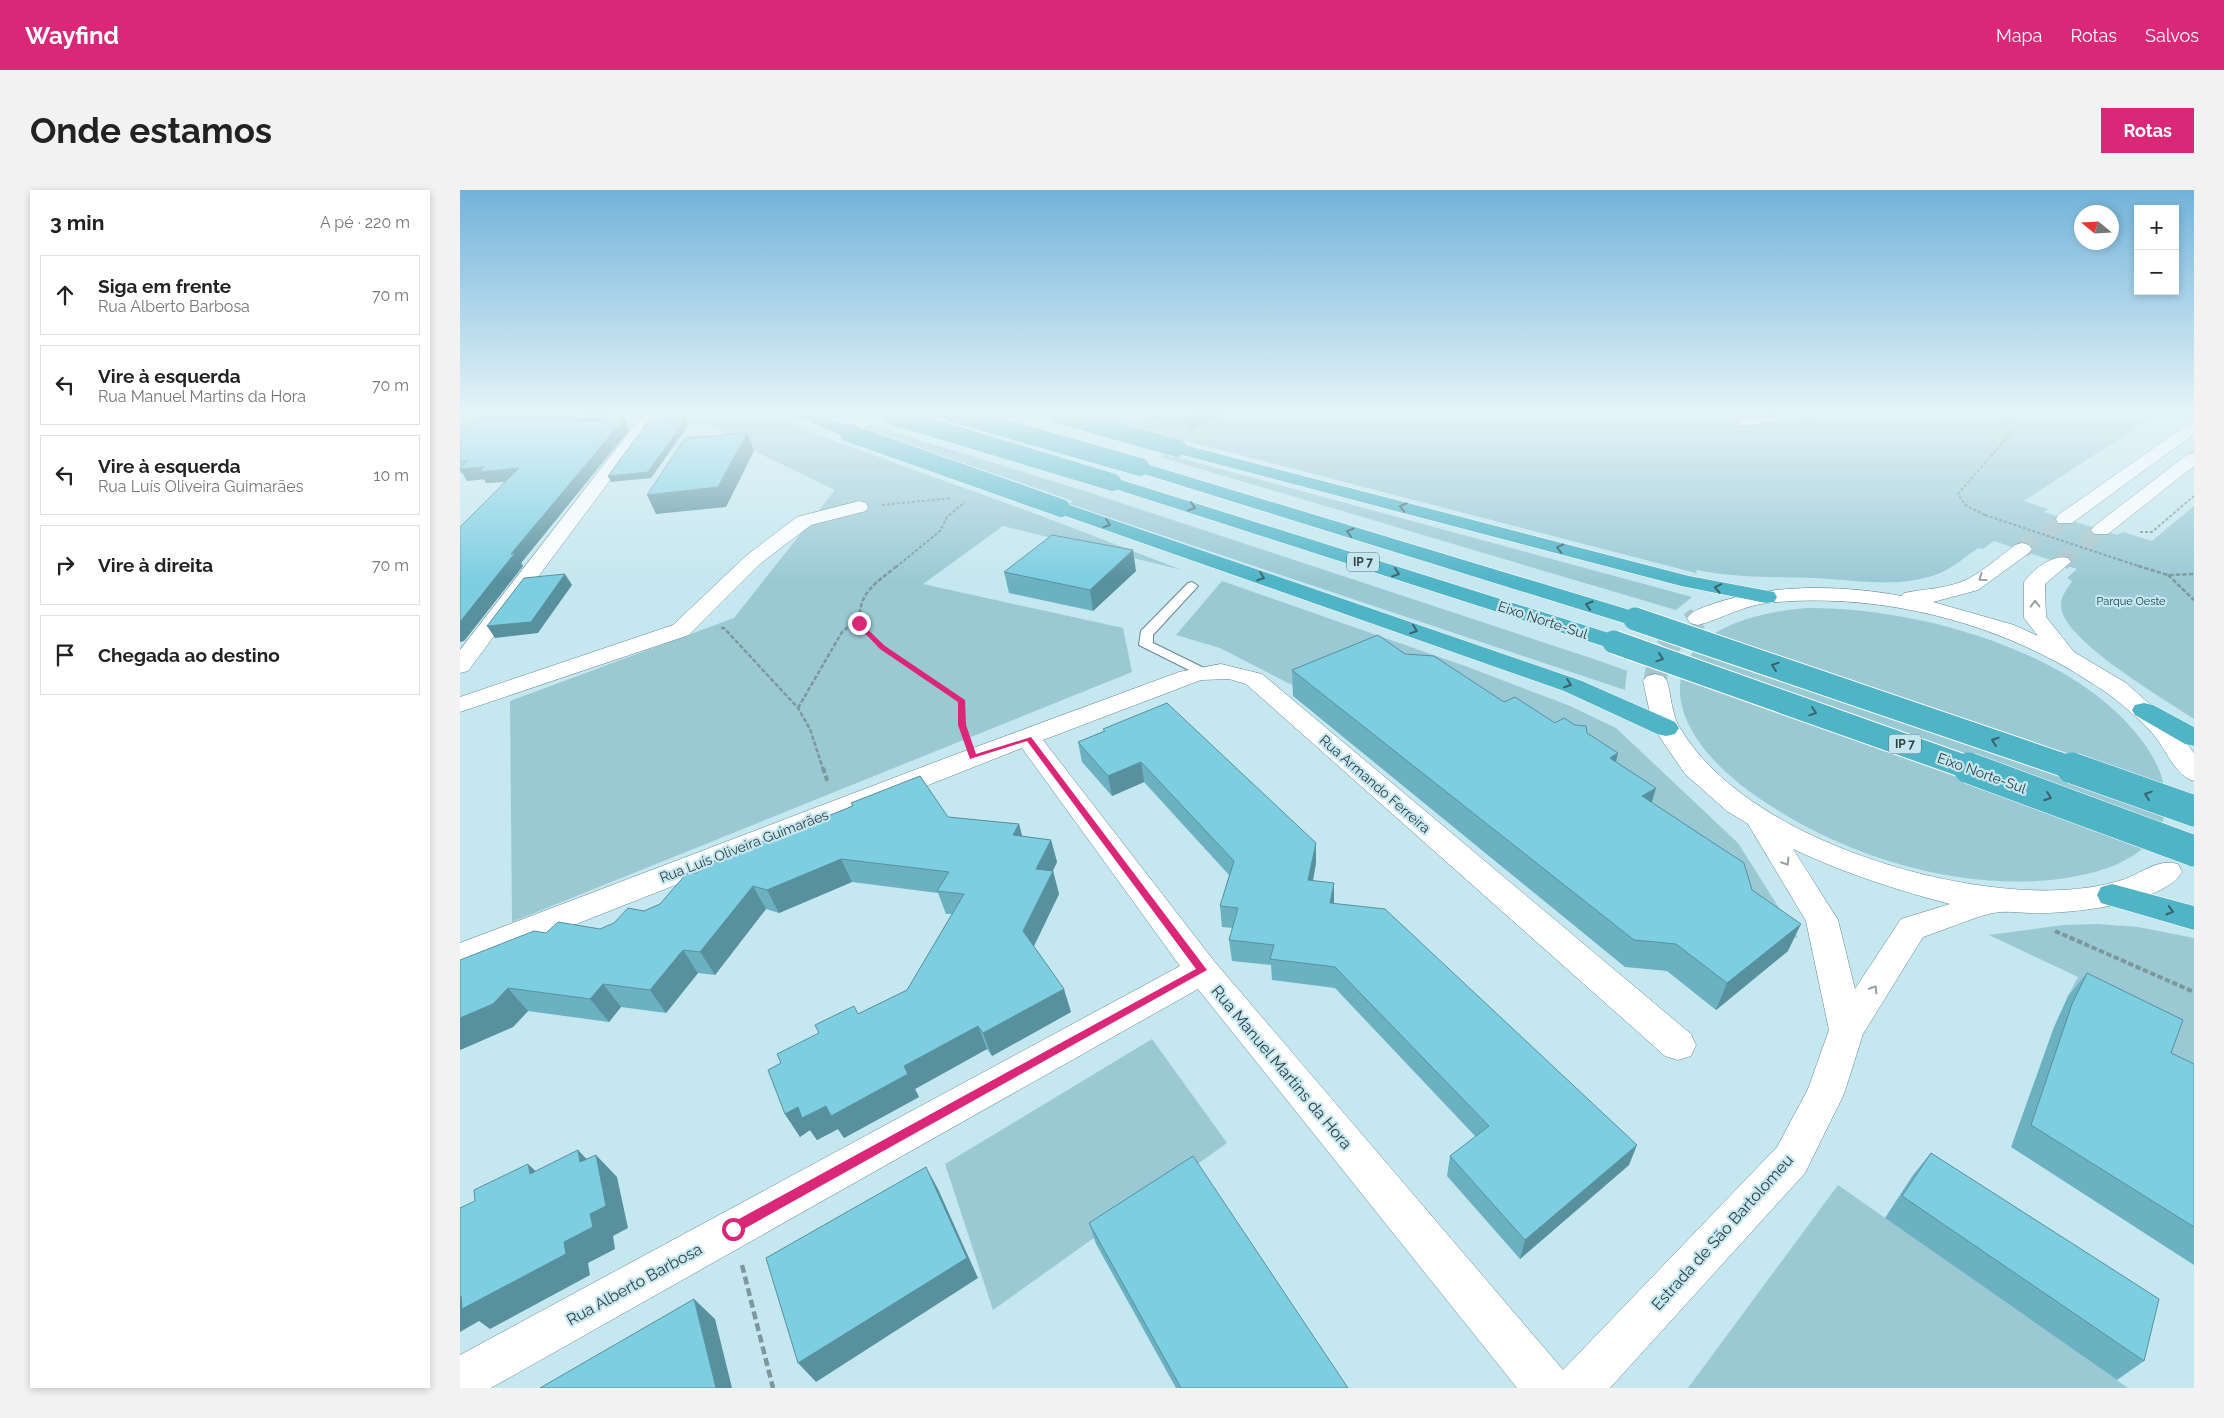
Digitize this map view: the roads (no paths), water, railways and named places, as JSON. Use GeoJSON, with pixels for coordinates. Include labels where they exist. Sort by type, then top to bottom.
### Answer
{"type":"FeatureCollection","features":[{"type":"Feature","properties":{"kind":"highway"},"geometry":{"type":"LineString","coordinates":[[950,469],[1573,686],[1666,728]]}},
{"type":"Feature","properties":{"kind":"highway","name":"Eixo Norte-Sul"},"geometry":{"type":"LineString","coordinates":[[1069,469],[1614,642],[1917,748],[2194,851]]}},
{"type":"Feature","properties":{"kind":"highway","name":"Eixo Norte-Sul"},"geometry":{"type":"LineString","coordinates":[[1146,469],[1635,619],[1932,719],[2194,811]]}},
{"type":"Feature","properties":{"kind":"highway"},"geometry":{"type":"LineString","coordinates":[[1256,469],[1688,582],[1766,597]]}},
{"type":"Feature","properties":{"kind":"highway"},"geometry":{"type":"LineString","coordinates":[[2144,710],[2194,738]]}},
{"type":"Feature","properties":{"kind":"highway"},"geometry":{"type":"LineString","coordinates":[[2112,895],[2194,918]]}},
{"type":"Feature","properties":{"kind":"street"},"geometry":{"type":"LineString","coordinates":[[460,666],[610,469]]}},
{"type":"Feature","properties":{"kind":"street"},"geometry":{"type":"LineString","coordinates":[[2065,519],[2135,469]]}},
{"type":"Feature","properties":{"kind":"street"},"geometry":{"type":"LineString","coordinates":[[2101,530],[2180,469]]}},
{"type":"Feature","properties":{"kind":"street"},"geometry":{"type":"LineString","coordinates":[[460,705],[681,630],[754,559],[804,521],[859,507]]}},
{"type":"Feature","properties":{"kind":"street"},"geometry":{"type":"LineString","coordinates":[[1888,600],[1942,595],[1971,586],[2022,549]]}},
{"type":"Feature","properties":{"kind":"street"},"geometry":{"type":"LineString","coordinates":[[2061,562],[2034,582],[2035,618],[2068,659]]}},
{"type":"Feature","properties":{"kind":"street"},"geometry":{"type":"LineString","coordinates":[[1698,618],[1732,604],[1766,597],[1804,594],[1845,595],[1888,600],[1934,608],[1979,621],[2024,638],[2068,659],[2108,683],[2144,710],[2173,740],[2194,772]]}},
{"type":"Feature","properties":{"kind":"street","name":"Rua Armando Ferreira"},"geometry":{"type":"LineString","coordinates":[[1028,738],[1202,672],[1219,670],[1238,672],[1254,680],[1678,1045]]}},
{"type":"Feature","properties":{"kind":"street"},"geometry":{"type":"LineString","coordinates":[[1655,681],[1655,699],[1666,728],[1686,758],[1718,790],[1760,820],[1812,848],[1871,872],[1935,890],[1998,900],[2059,902],[2112,895],[2155,880],[2167,872]]}},
{"type":"Feature","properties":{"kind":"street","name":"Rua Luís Oliveira Guimarães"},"geometry":{"type":"LineString","coordinates":[[460,957],[836,810],[1028,738]]}},
{"type":"Feature","properties":{"kind":"street","name":"Rua Manuel Martins da Hora"},"geometry":{"type":"LineString","coordinates":[[1028,738],[1202,970],[1547,1388]]}},
{"type":"Feature","properties":{"kind":"street"},"geometry":{"type":"LineString","coordinates":[[1760,820],[1822,920],[1847,1030]]}},
{"type":"Feature","properties":{"kind":"street","name":"Estrada de São Bartolomeu"},"geometry":{"type":"LineString","coordinates":[[1579,1388],[1791,1160],[1825,1094],[1847,1030],[1912,928],[1998,900]]}},
{"type":"Feature","properties":{"kind":"street","name":"Rua Alberto Barbosa"},"geometry":{"type":"LineString","coordinates":[[460,1380],[1202,970]]}},
{"type":"Feature","properties":{"kind":"lane"},"geometry":{"type":"LineString","coordinates":[[1192,586],[1146,634],[1145,640],[1146,645],[1202,672]]}},
{"type":"Feature","properties":{"kind":"tunnel"},"geometry":{"type":"LineString","coordinates":[[2022,549],[2065,519]]}},
{"type":"Feature","properties":{"kind":"tunnel"},"geometry":{"type":"LineString","coordinates":[[2061,562],[2101,530]]}},
{"type":"Feature","properties":{"kind":"tunnel"},"geometry":{"type":"LineString","coordinates":[[1655,681],[1660,661],[1669,645],[1698,618]]}},
{"type":"Feature","properties":{"kind":"park label","name":"Parque Oeste"},"geometry":{"type":"Point","coordinates":[2131,601]}}]}
